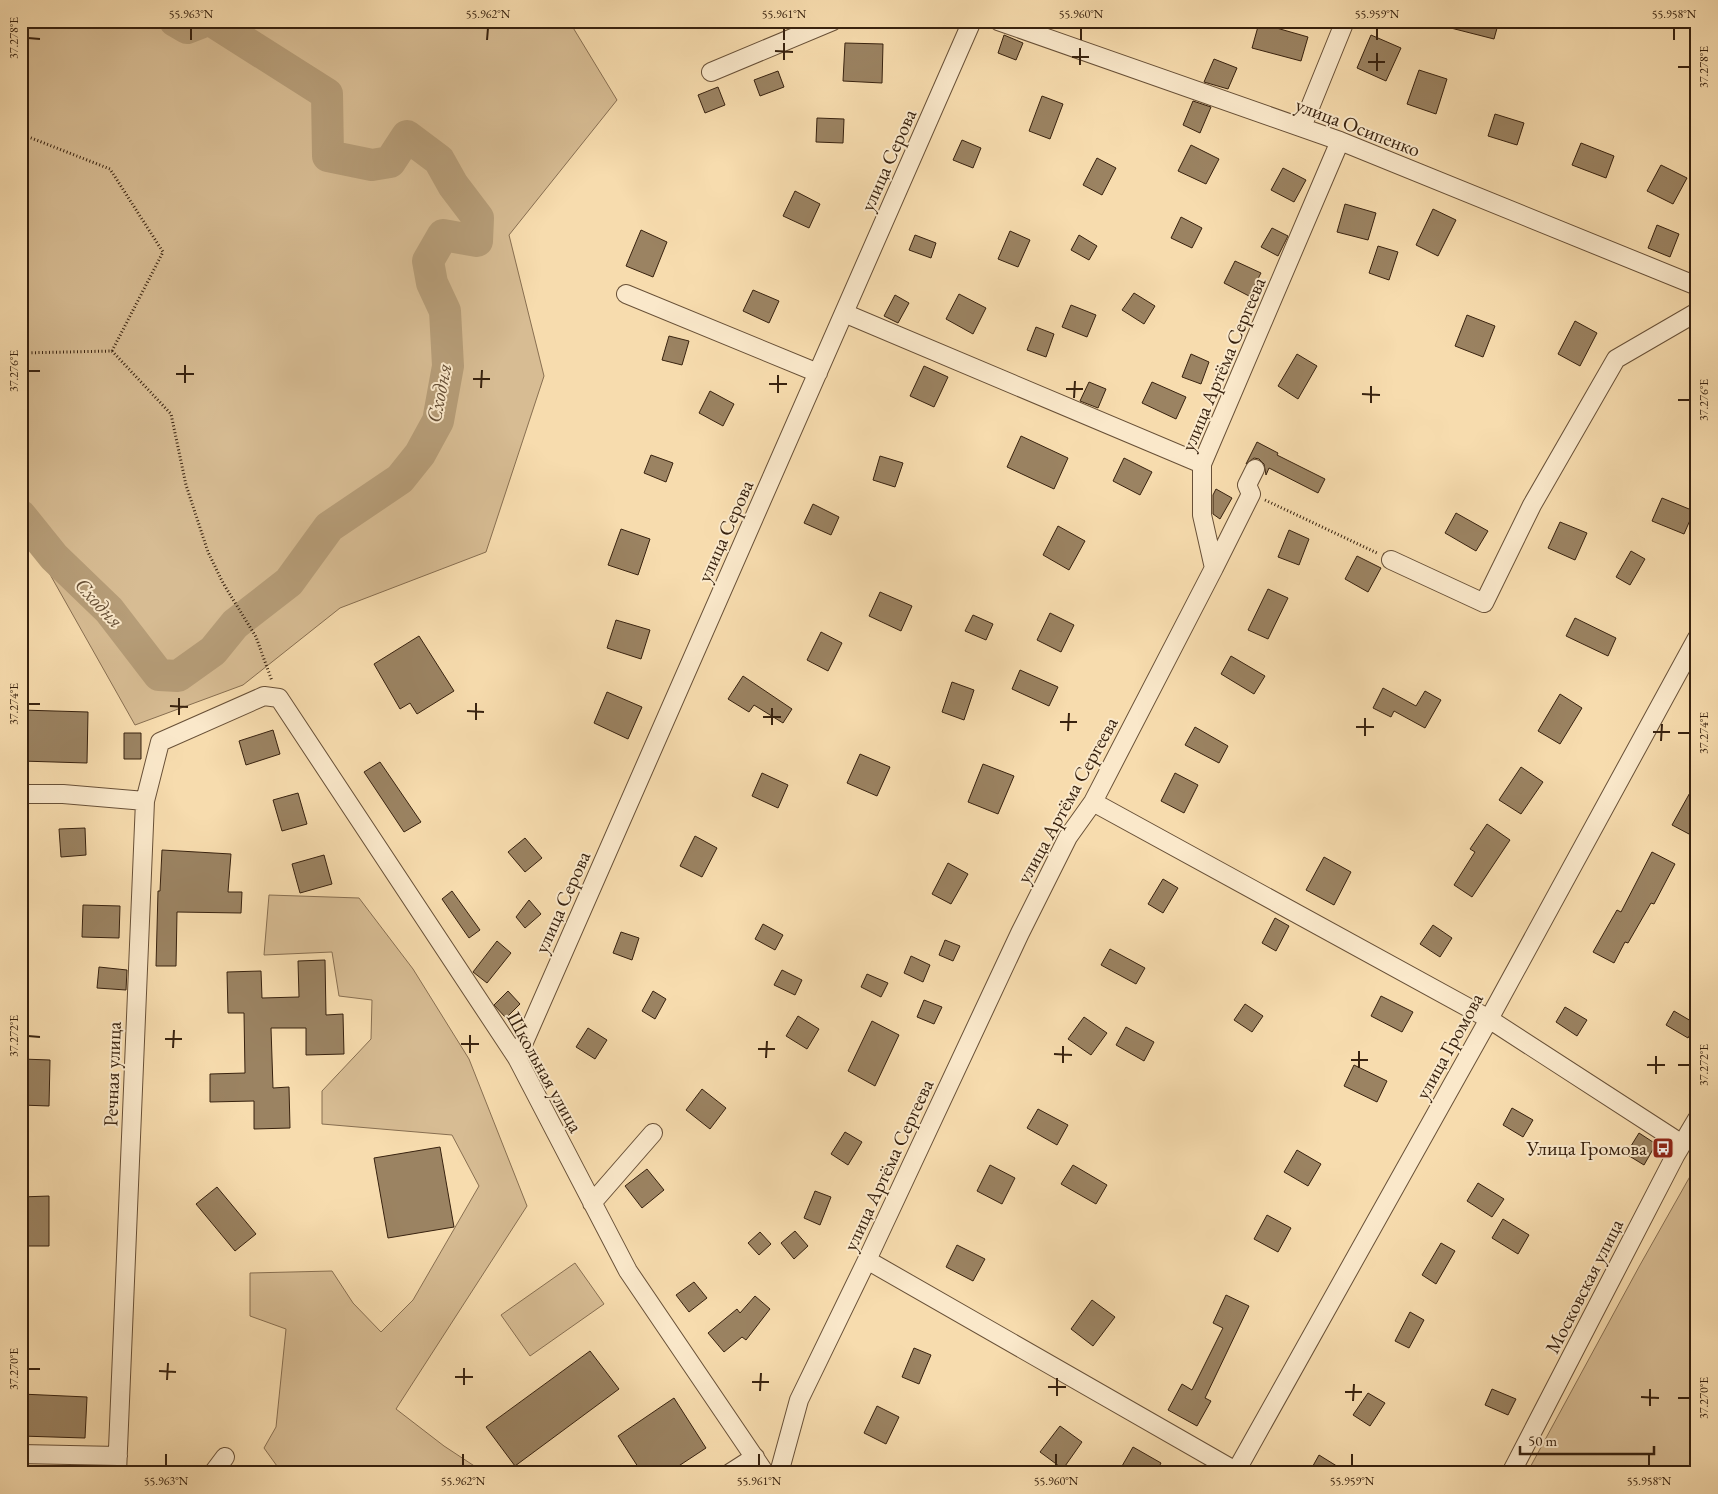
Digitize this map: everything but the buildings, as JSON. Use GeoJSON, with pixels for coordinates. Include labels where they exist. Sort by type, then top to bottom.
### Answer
{"type":"FeatureCollection","features":[{"type":"Feature","properties":{"kind":"street"},"geometry":{"type":"LineString","coordinates":[[711,72],[833,21]]}},
{"type":"Feature","properties":{"kind":"street","name":"улица Серова"},"geometry":{"type":"LineString","coordinates":[[517,1058],[972,21]]}},
{"type":"Feature","properties":{"kind":"street","name":"улица Осипенко"},"geometry":{"type":"LineString","coordinates":[[998,21],[1340,141],[1697,286]]}},
{"type":"Feature","properties":{"kind":"street"},"geometry":{"type":"LineString","coordinates":[[1302,127],[1345,21]]}},
{"type":"Feature","properties":{"kind":"street","name":"улица Артёма Сергеева"},"geometry":{"type":"LineString","coordinates":[[779,1473],[799,1400],[867,1260],[1028,916],[1068,837],[1093,802],[1214,568],[1202,515],[1202,464],[1340,141]]}},
{"type":"Feature","properties":{"kind":"street"},"geometry":{"type":"LineString","coordinates":[[626,294],[818,372]]}},
{"type":"Feature","properties":{"kind":"street"},"geometry":{"type":"LineString","coordinates":[[1391,560],[1484,603],[1532,505],[1616,359],[1697,312]]}},
{"type":"Feature","properties":{"kind":"street"},"geometry":{"type":"LineString","coordinates":[[844,313],[1202,464]]}},
{"type":"Feature","properties":{"kind":"street"},"geometry":{"type":"LineString","coordinates":[[1214,568],[1251,494],[1247,485],[1256,469]]}},
{"type":"Feature","properties":{"kind":"street","name":"улица Громова"},"geometry":{"type":"LineString","coordinates":[[1237,1472],[1489,1019],[1697,638]]}},
{"type":"Feature","properties":{"kind":"street","name":"Речная улица"},"geometry":{"type":"LineString","coordinates":[[117,1464],[145,801],[160,742],[264,696],[279,698]]}},
{"type":"Feature","properties":{"kind":"street","name":"Школьная улица"},"geometry":{"type":"LineString","coordinates":[[279,698],[517,1058],[628,1271],[765,1473]]}},
{"type":"Feature","properties":{"kind":"street"},"geometry":{"type":"LineString","coordinates":[[21,794],[63,794],[145,801]]}},
{"type":"Feature","properties":{"kind":"street"},"geometry":{"type":"LineString","coordinates":[[1093,802],[1489,1019],[1682,1144]]}},
{"type":"Feature","properties":{"kind":"street","name":"Московская улица"},"geometry":{"type":"LineString","coordinates":[[1511,1473],[1682,1144],[1697,1119]]}},
{"type":"Feature","properties":{"kind":"street"},"geometry":{"type":"LineString","coordinates":[[592,1203],[652,1133]]}},
{"type":"Feature","properties":{"kind":"street"},"geometry":{"type":"LineString","coordinates":[[867,1260],[1237,1472]]}},
{"type":"Feature","properties":{"kind":"street"},"geometry":{"type":"LineString","coordinates":[[21,1454],[117,1464]]}},
{"type":"Feature","properties":{"kind":"street"},"geometry":{"type":"LineString","coordinates":[[213,1473],[225,1457]]}},
{"type":"Feature","properties":{"kind":"street"},"geometry":{"type":"LineString","coordinates":[[730,1473],[755,1457]]}},
{"type":"Feature","properties":{"kind":"path"},"geometry":{"type":"LineString","coordinates":[[21,134],[110,169],[163,252],[112,351]]}},
{"type":"Feature","properties":{"kind":"path"},"geometry":{"type":"LineString","coordinates":[[21,353],[112,351],[171,414],[186,485],[208,552],[256,637],[279,698]]}},
{"type":"Feature","properties":{"kind":"path"},"geometry":{"type":"LineString","coordinates":[[1251,494],[1391,560]]}},
{"type":"Feature","properties":{"kind":"shaded area"},"geometry":{"type":"Polygon","coordinates":[[[21,21],[569,21],[617,100],[509,235],[544,376],[486,552],[340,608],[243,685],[135,725],[21,523],[21,21]]]}},
{"type":"Feature","properties":{"kind":"shaded area"},"geometry":{"type":"Polygon","coordinates":[[[269,895],[359,898],[413,969],[469,1059],[527,1206],[396,1409],[444,1446],[485,1473],[282,1473],[264,1448],[276,1427],[286,1329],[250,1316],[250,1273],[332,1271],[353,1303],[381,1332],[413,1300],[479,1186],[452,1135],[322,1124],[322,1091],[371,1039],[372,1000],[339,996],[332,952],[264,955],[269,895]]]}},
{"type":"Feature","properties":{"kind":"shaded area"},"geometry":{"type":"Polygon","coordinates":[[[1697,1164],[1697,1473],[1527,1473],[1640,1265],[1697,1164]]]}},
{"type":"Feature","properties":{"kind":"shaded area"},"geometry":{"type":"Polygon","coordinates":[[[575,1263],[604,1304],[530,1356],[501,1315],[575,1263]]]}},
{"type":"Feature","properties":{"kind":"waterway","name":"Сходня"},"geometry":{"type":"LineString","coordinates":[[175,21],[187,28],[205,21]]}},
{"type":"Feature","properties":{"kind":"waterway","name":"Сходня"},"geometry":{"type":"LineString","coordinates":[[21,516],[54,557],[109,610],[159,675],[178,676],[213,651],[235,624],[289,582],[329,527],[400,479],[420,454],[438,421],[448,366],[445,311],[432,283],[428,261],[443,235],[477,241],[478,218],[453,185],[439,160],[407,136],[390,162],[372,165],[328,156],[327,94],[212,21]]}},
{"type":"Feature","properties":{"kind":"place","name":"Улица Громова"},"geometry":{"type":"Point","coordinates":[1663,1148]}}]}
